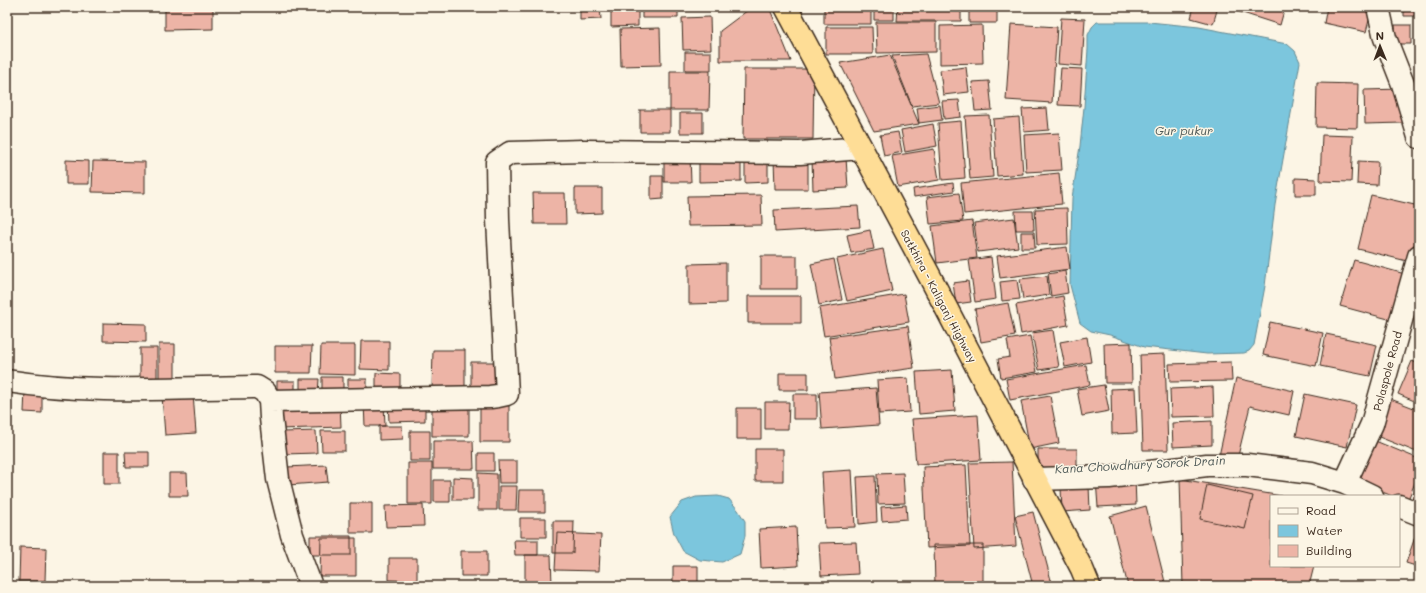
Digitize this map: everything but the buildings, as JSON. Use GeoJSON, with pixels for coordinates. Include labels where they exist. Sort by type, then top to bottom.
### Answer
{"type":"FeatureCollection","features":[{"type":"Feature","properties":{"kind":"highway","name":"Satkhira - Kaliganj Highway"},"geometry":{"type":"LineString","coordinates":[[786,7],[860,148],[933,282],[1082,569],[1089,586]]}},
{"type":"Feature","properties":{"kind":"street"},"geometry":{"type":"LineString","coordinates":[[1378,7],[1384,38],[1403,84],[1419,137]]}},
{"type":"Feature","properties":{"kind":"street"},"geometry":{"type":"LineString","coordinates":[[270,401],[490,397],[507,394],[498,220],[497,162],[510,153],[584,151],[800,153],[860,148]]}},
{"type":"Feature","properties":{"kind":"street","name":"Polaspole Road"},"geometry":{"type":"LineString","coordinates":[[1345,483],[1372,424],[1419,256]]}},
{"type":"Feature","properties":{"kind":"street"},"geometry":{"type":"LineString","coordinates":[[7,381],[51,387],[81,389],[257,387],[265,392],[270,401],[278,479],[292,535],[311,586]]}},
{"type":"Feature","properties":{"kind":"street"},"geometry":{"type":"LineString","coordinates":[[1034,479],[1109,477],[1207,465],[1247,466],[1312,473],[1345,483],[1370,495]]}},
{"type":"Feature","properties":{"kind":"street"},"geometry":{"type":"LineString","coordinates":[[1400,506],[1419,514]]}},
{"type":"Feature","properties":{"kind":"water","name":"Gur pukur"},"geometry":{"type":"Polygon","coordinates":[[[1097,22],[1149,22],[1199,27],[1287,44],[1295,51],[1300,62],[1275,205],[1265,286],[1254,345],[1249,351],[1244,353],[1207,354],[1144,347],[1110,335],[1091,331],[1080,323],[1070,285],[1072,198],[1084,107],[1088,35],[1092,27],[1097,22]]]}},
{"type":"Feature","properties":{"kind":"water"},"geometry":{"type":"Polygon","coordinates":[[[718,496],[729,499],[745,521],[745,536],[740,554],[722,562],[700,560],[683,551],[674,534],[670,517],[682,502],[696,497],[718,496]]]}},
{"type":"Feature","properties":{"kind":"water label","name":"Kana Chowdhury Sorok Drain"},"geometry":{"type":"Point","coordinates":[1140,464]}}]}
